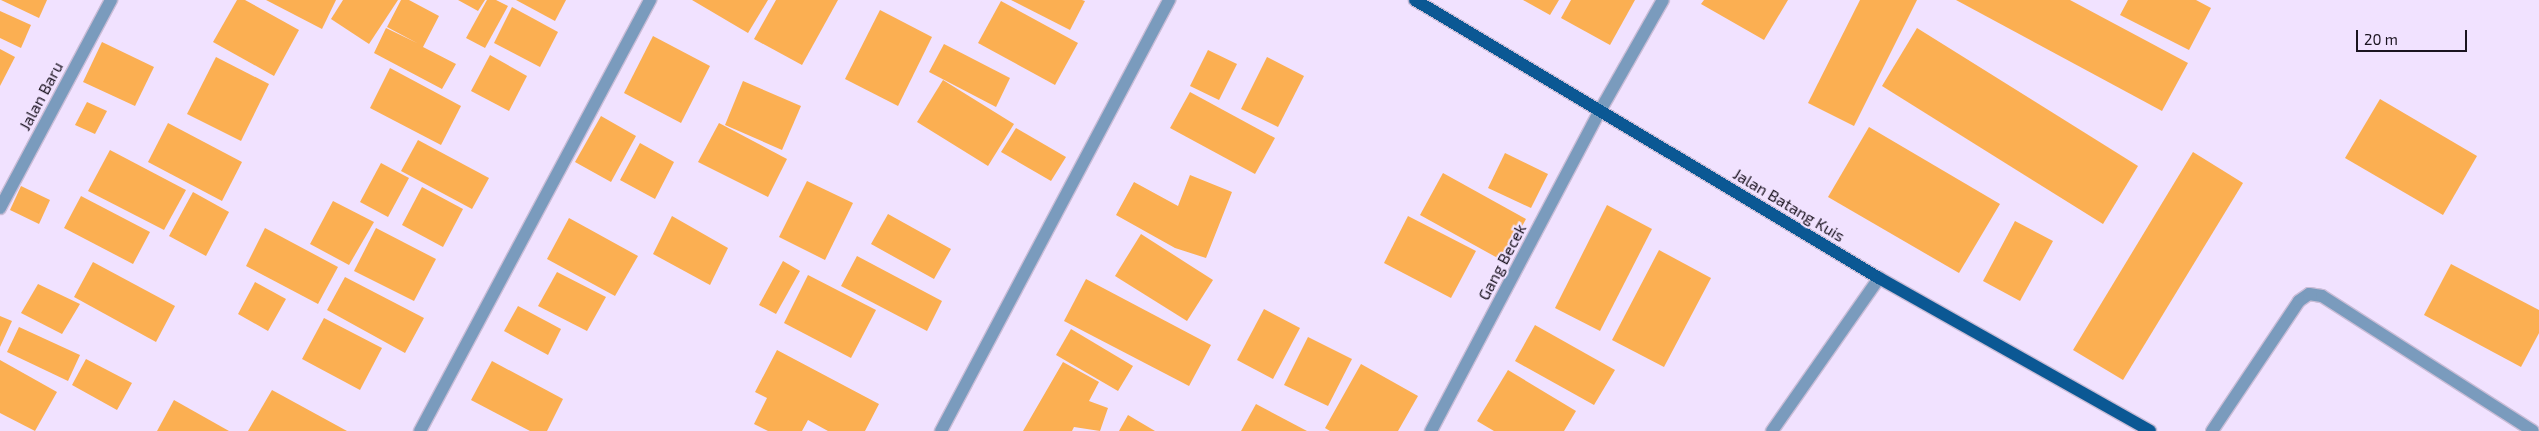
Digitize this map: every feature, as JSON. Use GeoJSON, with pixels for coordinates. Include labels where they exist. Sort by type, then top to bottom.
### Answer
{"type":"FeatureCollection","features":[{"type":"Feature","properties":{"kind":"main road","name":"Jalan Batang Kuis"},"geometry":{"type":"LineString","coordinates":[[1415,0],[1601,109],[1879,278],[2150,431]]}},
{"type":"Feature","properties":{"kind":"street","name":"Jalan Baru"},"geometry":{"type":"LineString","coordinates":[[0,208],[111,0]]}},
{"type":"Feature","properties":{"kind":"street"},"geometry":{"type":"LineString","coordinates":[[420,431],[650,0]]}},
{"type":"Feature","properties":{"kind":"street"},"geometry":{"type":"LineString","coordinates":[[941,431],[1169,0]]}},
{"type":"Feature","properties":{"kind":"street","name":"Gang Becek"},"geometry":{"type":"LineString","coordinates":[[1431,431],[1601,109],[1663,0]]}},
{"type":"Feature","properties":{"kind":"street"},"geometry":{"type":"LineString","coordinates":[[1772,431],[1879,278]]}},
{"type":"Feature","properties":{"kind":"street"},"geometry":{"type":"LineString","coordinates":[[2212,431],[2299,301],[2309,294],[2322,296],[2533,431]]}},
{"type":"Feature","properties":{"kind":"building"},"geometry":{"type":"Polygon","coordinates":[[[1,0],[47,0],[39,18],[1,0]]]}},
{"type":"Feature","properties":{"kind":"building"},"geometry":{"type":"Polygon","coordinates":[[[237,0],[245,0],[299,30],[274,76],[213,42],[237,0]]]}},
{"type":"Feature","properties":{"kind":"building"},"geometry":{"type":"Polygon","coordinates":[[[266,0],[336,0],[322,29],[266,0]]]}},
{"type":"Feature","properties":{"kind":"building"},"geometry":{"type":"Polygon","coordinates":[[[343,0],[398,0],[369,44],[331,19],[343,0]]]}},
{"type":"Feature","properties":{"kind":"building"},"geometry":{"type":"Polygon","coordinates":[[[401,0],[409,0],[439,16],[423,47],[456,64],[442,89],[374,53],[386,28],[417,43],[387,27],[401,0]]]}},
{"type":"Feature","properties":{"kind":"building"},"geometry":{"type":"Polygon","coordinates":[[[458,0],[485,0],[478,11],[458,0]]]}},
{"type":"Feature","properties":{"kind":"building"},"geometry":{"type":"Polygon","coordinates":[[[487,0],[496,0],[508,6],[485,48],[466,38],[487,0]]]}},
{"type":"Feature","properties":{"kind":"building"},"geometry":{"type":"Polygon","coordinates":[[[516,0],[566,0],[555,21],[516,0]]]}},
{"type":"Feature","properties":{"kind":"building"},"geometry":{"type":"Polygon","coordinates":[[[692,0],[768,0],[748,33],[692,0]]]}},
{"type":"Feature","properties":{"kind":"building"},"geometry":{"type":"Polygon","coordinates":[[[776,0],[838,0],[802,65],[754,39],[776,0]]]}},
{"type":"Feature","properties":{"kind":"building"},"geometry":{"type":"Polygon","coordinates":[[[1011,0],[1082,0],[1085,1],[1070,30],[1011,0]]]}},
{"type":"Feature","properties":{"kind":"building"},"geometry":{"type":"Polygon","coordinates":[[[1523,0],[1559,0],[1550,15],[1523,0]]]}},
{"type":"Feature","properties":{"kind":"building"},"geometry":{"type":"Polygon","coordinates":[[[1571,0],[1635,0],[1610,45],[1561,18],[1571,0]]]}},
{"type":"Feature","properties":{"kind":"building"},"geometry":{"type":"Polygon","coordinates":[[[1704,0],[1788,0],[1764,40],[1701,4],[1704,0]]]}},
{"type":"Feature","properties":{"kind":"building"},"geometry":{"type":"Polygon","coordinates":[[[1860,0],[1917,0],[1854,126],[1808,103],[1860,0]]]}},
{"type":"Feature","properties":{"kind":"building"},"geometry":{"type":"Polygon","coordinates":[[[1956,0],[2070,0],[2188,63],[2162,111],[1956,0]]]}},
{"type":"Feature","properties":{"kind":"building"},"geometry":{"type":"Polygon","coordinates":[[[2128,0],[2196,0],[2211,8],[2189,50],[2120,15],[2128,0]]]}},
{"type":"Feature","properties":{"kind":"building"},"geometry":{"type":"Polygon","coordinates":[[[1001,1],[1078,43],[1055,85],[978,43],[1001,1]]]}},
{"type":"Feature","properties":{"kind":"building"},"geometry":{"type":"Polygon","coordinates":[[[512,7],[558,32],[540,67],[494,43],[512,7]]]}},
{"type":"Feature","properties":{"kind":"building"},"geometry":{"type":"Polygon","coordinates":[[[880,10],[932,37],[898,106],[845,79],[880,10]]]}},
{"type":"Feature","properties":{"kind":"building"},"geometry":{"type":"Polygon","coordinates":[[[0,11],[31,25],[21,48],[0,38],[0,11]]]}},
{"type":"Feature","properties":{"kind":"building"},"geometry":{"type":"Polygon","coordinates":[[[1917,28],[2138,166],[2103,224],[1882,86],[1917,28]]]}},
{"type":"Feature","properties":{"kind":"building"},"geometry":{"type":"Polygon","coordinates":[[[653,36],[710,66],[681,123],[624,93],[653,36]]]}},
{"type":"Feature","properties":{"kind":"building"},"geometry":{"type":"Polygon","coordinates":[[[102,42],[154,67],[135,106],[83,82],[102,42]]]}},
{"type":"Feature","properties":{"kind":"building"},"geometry":{"type":"Polygon","coordinates":[[[944,44],[1010,78],[996,107],[929,72],[944,44]]]}},
{"type":"Feature","properties":{"kind":"building"},"geometry":{"type":"Polygon","coordinates":[[[0,49],[15,57],[0,86],[0,49]]]}},
{"type":"Feature","properties":{"kind":"building"},"geometry":{"type":"Polygon","coordinates":[[[1208,50],[1237,64],[1219,100],[1190,86],[1208,50]]]}},
{"type":"Feature","properties":{"kind":"building"},"geometry":{"type":"Polygon","coordinates":[[[490,55],[527,76],[509,111],[471,91],[490,55]]]}},
{"type":"Feature","properties":{"kind":"building"},"geometry":{"type":"Polygon","coordinates":[[[216,57],[269,84],[241,141],[187,114],[216,57]]]}},
{"type":"Feature","properties":{"kind":"building"},"geometry":{"type":"Polygon","coordinates":[[[1267,57],[1304,76],[1278,127],[1241,109],[1267,57]]]}},
{"type":"Feature","properties":{"kind":"building"},"geometry":{"type":"Polygon","coordinates":[[[390,68],[461,106],[441,145],[370,108],[390,68]]]}},
{"type":"Feature","properties":{"kind":"building"},"geometry":{"type":"Polygon","coordinates":[[[943,80],[1014,124],[988,166],[917,122],[943,80]]]}},
{"type":"Feature","properties":{"kind":"building"},"geometry":{"type":"Polygon","coordinates":[[[743,81],[801,106],[782,150],[725,125],[743,81]]]}},
{"type":"Feature","properties":{"kind":"building"},"geometry":{"type":"Polygon","coordinates":[[[1190,92],[1275,138],[1255,174],[1170,128],[1190,92]]]}},
{"type":"Feature","properties":{"kind":"building"},"geometry":{"type":"Polygon","coordinates":[[[2380,99],[2477,156],[2443,215],[2345,158],[2380,99]]]}},
{"type":"Feature","properties":{"kind":"building"},"geometry":{"type":"Polygon","coordinates":[[[87,102],[107,111],[95,134],[75,125],[87,102]]]}},
{"type":"Feature","properties":{"kind":"building"},"geometry":{"type":"Polygon","coordinates":[[[601,116],[636,136],[611,182],[575,162],[601,116]]]}},
{"type":"Feature","properties":{"kind":"building"},"geometry":{"type":"Polygon","coordinates":[[[168,123],[242,162],[222,201],[148,162],[168,123]]]}},
{"type":"Feature","properties":{"kind":"building"},"geometry":{"type":"Polygon","coordinates":[[[719,123],[787,159],[768,197],[698,162],[719,123]]]}},
{"type":"Feature","properties":{"kind":"building"},"geometry":{"type":"Polygon","coordinates":[[[1869,127],[2000,204],[1959,273],[1828,197],[1869,127]]]}},
{"type":"Feature","properties":{"kind":"building"},"geometry":{"type":"Polygon","coordinates":[[[1016,128],[1066,157],[1051,181],[1001,152],[1016,128]]]}},
{"type":"Feature","properties":{"kind":"building"},"geometry":{"type":"Polygon","coordinates":[[[418,140],[489,178],[472,209],[401,171],[418,140]]]}},
{"type":"Feature","properties":{"kind":"building"},"geometry":{"type":"Polygon","coordinates":[[[640,143],[674,162],[655,199],[620,180],[640,143]]]}},
{"type":"Feature","properties":{"kind":"building"},"geometry":{"type":"Polygon","coordinates":[[[110,150],[186,190],[164,230],[88,191],[110,150]]]}},
{"type":"Feature","properties":{"kind":"building"},"geometry":{"type":"Polygon","coordinates":[[[2193,152],[2243,183],[2123,380],[2073,350],[2193,152]]]}},
{"type":"Feature","properties":{"kind":"building"},"geometry":{"type":"Polygon","coordinates":[[[1505,153],[1548,174],[1531,208],[1488,188],[1505,153]]]}},
{"type":"Feature","properties":{"kind":"building"},"geometry":{"type":"Polygon","coordinates":[[[381,163],[409,178],[388,217],[360,202],[381,163]]]}},
{"type":"Feature","properties":{"kind":"building"},"geometry":{"type":"Polygon","coordinates":[[[1443,173],[1526,219],[1503,261],[1420,215],[1443,173]]]}},
{"type":"Feature","properties":{"kind":"building"},"geometry":{"type":"Polygon","coordinates":[[[1190,175],[1232,192],[1206,258],[1175,248],[1116,215],[1134,182],[1178,206],[1190,175]]]}},
{"type":"Feature","properties":{"kind":"building"},"geometry":{"type":"Polygon","coordinates":[[[807,181],[853,203],[825,260],[779,237],[807,181]]]}},
{"type":"Feature","properties":{"kind":"building"},"geometry":{"type":"Polygon","coordinates":[[[21,186],[50,200],[39,224],[10,210],[21,186]]]}},
{"type":"Feature","properties":{"kind":"building"},"geometry":{"type":"Polygon","coordinates":[[[422,187],[463,209],[443,247],[402,225],[422,187]]]}},
{"type":"Feature","properties":{"kind":"building"},"geometry":{"type":"Polygon","coordinates":[[[193,192],[229,212],[206,256],[169,236],[193,192]]]}},
{"type":"Feature","properties":{"kind":"building"},"geometry":{"type":"Polygon","coordinates":[[[81,196],[150,232],[133,264],[64,228],[81,196]]]}},
{"type":"Feature","properties":{"kind":"building"},"geometry":{"type":"Polygon","coordinates":[[[333,201],[374,222],[349,265],[310,244],[333,201]]]}},
{"type":"Feature","properties":{"kind":"building"},"geometry":{"type":"Polygon","coordinates":[[[1607,205],[1652,229],[1600,331],[1555,308],[1607,205]]]}},
{"type":"Feature","properties":{"kind":"building"},"geometry":{"type":"Polygon","coordinates":[[[888,214],[951,249],[934,279],[871,244],[888,214]]]}},
{"type":"Feature","properties":{"kind":"building"},"geometry":{"type":"Polygon","coordinates":[[[672,216],[728,248],[710,285],[653,254],[672,216]]]}},
{"type":"Feature","properties":{"kind":"building"},"geometry":{"type":"Polygon","coordinates":[[[1408,216],[1476,251],[1451,298],[1384,263],[1408,216]]]}},
{"type":"Feature","properties":{"kind":"building"},"geometry":{"type":"Polygon","coordinates":[[[569,218],[638,256],[615,296],[547,259],[569,218]]]}},
{"type":"Feature","properties":{"kind":"building"},"geometry":{"type":"Polygon","coordinates":[[[2015,221],[2053,241],[2020,301],[1983,281],[2015,221]]]}},
{"type":"Feature","properties":{"kind":"building"},"geometry":{"type":"Polygon","coordinates":[[[265,228],[338,267],[318,304],[246,266],[265,228]]]}},
{"type":"Feature","properties":{"kind":"building"},"geometry":{"type":"Polygon","coordinates":[[[376,228],[436,259],[414,301],[354,271],[376,228]]]}},
{"type":"Feature","properties":{"kind":"building"},"geometry":{"type":"Polygon","coordinates":[[[1141,234],[1213,280],[1187,321],[1115,276],[1141,234]]]}},
{"type":"Feature","properties":{"kind":"building"},"geometry":{"type":"Polygon","coordinates":[[[1659,250],[1711,278],[1664,367],[1612,340],[1659,250]]]}},
{"type":"Feature","properties":{"kind":"building"},"geometry":{"type":"Polygon","coordinates":[[[857,256],[942,301],[927,331],[841,286],[857,256]]]}},
{"type":"Feature","properties":{"kind":"building"},"geometry":{"type":"Polygon","coordinates":[[[783,261],[800,271],[776,314],[759,305],[783,261]]]}},
{"type":"Feature","properties":{"kind":"building"},"geometry":{"type":"Polygon","coordinates":[[[93,262],[175,306],[156,342],[74,297],[93,262]]]}},
{"type":"Feature","properties":{"kind":"building"},"geometry":{"type":"Polygon","coordinates":[[[2451,264],[2539,310],[2539,333],[2521,367],[2424,315],[2451,264]]]}},
{"type":"Feature","properties":{"kind":"building"},"geometry":{"type":"Polygon","coordinates":[[[557,272],[606,297],[587,331],[538,306],[557,272]]]}},
{"type":"Feature","properties":{"kind":"building"},"geometry":{"type":"Polygon","coordinates":[[[808,275],[876,310],[851,358],[784,323],[808,275]]]}},
{"type":"Feature","properties":{"kind":"building"},"geometry":{"type":"Polygon","coordinates":[[[345,277],[424,318],[405,353],[327,310],[345,277]]]}},
{"type":"Feature","properties":{"kind":"building"},"geometry":{"type":"Polygon","coordinates":[[[1086,279],[1211,345],[1189,386],[1064,321],[1086,279]]]}},
{"type":"Feature","properties":{"kind":"building"},"geometry":{"type":"Polygon","coordinates":[[[255,282],[286,299],[268,331],[238,314],[255,282]]]}},
{"type":"Feature","properties":{"kind":"building"},"geometry":{"type":"Polygon","coordinates":[[[38,284],[80,304],[62,334],[21,313],[38,284]]]}},
{"type":"Feature","properties":{"kind":"building"},"geometry":{"type":"Polygon","coordinates":[[[518,306],[561,329],[548,355],[504,331],[518,306]]]}},
{"type":"Feature","properties":{"kind":"building"},"geometry":{"type":"Polygon","coordinates":[[[1264,309],[1300,328],[1273,379],[1237,360],[1264,309]]]}},
{"type":"Feature","properties":{"kind":"building"},"geometry":{"type":"Polygon","coordinates":[[[0,316],[12,321],[0,347],[0,316]]]}},
{"type":"Feature","properties":{"kind":"building"},"geometry":{"type":"Polygon","coordinates":[[[324,318],[382,348],[360,390],[302,359],[324,318]]]}},
{"type":"Feature","properties":{"kind":"building"},"geometry":{"type":"Polygon","coordinates":[[[1535,325],[1615,370],[1594,405],[1515,361],[1535,325]]]}},
{"type":"Feature","properties":{"kind":"building"},"geometry":{"type":"Polygon","coordinates":[[[19,327],[80,355],[68,381],[7,352],[19,327]]]}},
{"type":"Feature","properties":{"kind":"building"},"geometry":{"type":"Polygon","coordinates":[[[1071,329],[1133,366],[1118,391],[1056,355],[1071,329]]]}},
{"type":"Feature","properties":{"kind":"building"},"geometry":{"type":"Polygon","coordinates":[[[1308,337],[1352,359],[1328,406],[1284,385],[1308,337]]]}},
{"type":"Feature","properties":{"kind":"building"},"geometry":{"type":"Polygon","coordinates":[[[777,350],[879,404],[865,431],[828,431],[808,420],[802,431],[768,431],[754,424],[767,398],[755,392],[777,350]]]}},
{"type":"Feature","properties":{"kind":"building"},"geometry":{"type":"Polygon","coordinates":[[[86,359],[132,383],[117,410],[72,385],[86,359]]]}},
{"type":"Feature","properties":{"kind":"building"},"geometry":{"type":"Polygon","coordinates":[[[0,360],[57,392],[35,431],[0,413],[0,360]]]}},
{"type":"Feature","properties":{"kind":"building"},"geometry":{"type":"Polygon","coordinates":[[[492,361],[563,399],[547,431],[530,431],[471,400],[492,361]]]}},
{"type":"Feature","properties":{"kind":"building"},"geometry":{"type":"Polygon","coordinates":[[[1063,362],[1099,382],[1089,401],[1108,408],[1100,431],[1074,427],[1072,431],[1023,431],[1063,362]]]}},
{"type":"Feature","properties":{"kind":"building"},"geometry":{"type":"Polygon","coordinates":[[[1361,364],[1418,396],[1398,431],[1330,431],[1325,428],[1361,364]]]}},
{"type":"Feature","properties":{"kind":"building"},"geometry":{"type":"Polygon","coordinates":[[[1508,370],[1576,411],[1564,431],[1494,431],[1477,421],[1508,370]]]}},
{"type":"Feature","properties":{"kind":"building"},"geometry":{"type":"Polygon","coordinates":[[[272,390],[347,431],[248,431],[272,390]]]}},
{"type":"Feature","properties":{"kind":"building"},"geometry":{"type":"Polygon","coordinates":[[[174,400],[229,431],[157,431],[174,400]]]}},
{"type":"Feature","properties":{"kind":"building"},"geometry":{"type":"Polygon","coordinates":[[[1256,404],[1307,431],[1241,431],[1256,404]]]}},
{"type":"Feature","properties":{"kind":"building"},"geometry":{"type":"Polygon","coordinates":[[[1128,415],[1155,431],[1119,431],[1128,415]]]}}]}
